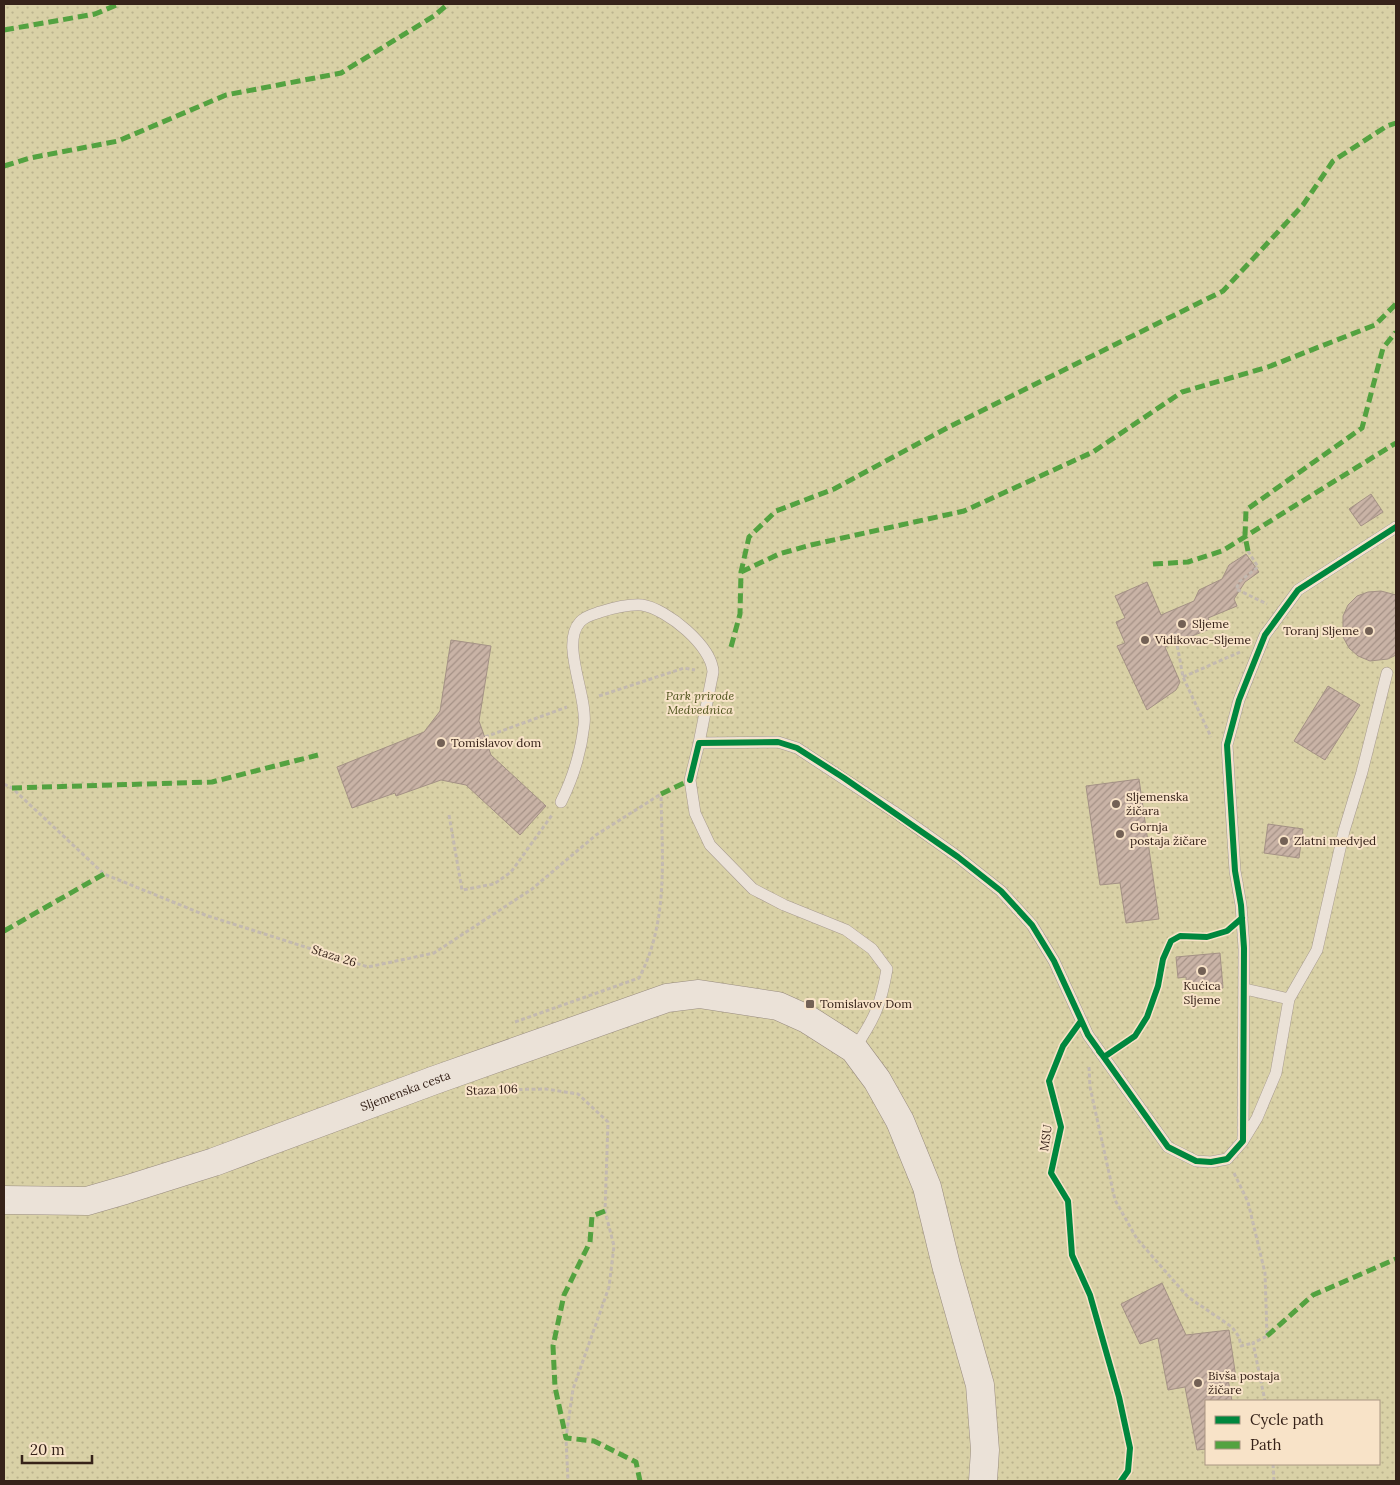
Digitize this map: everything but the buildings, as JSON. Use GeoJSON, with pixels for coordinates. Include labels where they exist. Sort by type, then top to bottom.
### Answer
{"type":"FeatureCollection","features":[{"type":"Feature","properties":{"kind":"main road","name":"Sljemenska cesta"},"geometry":{"type":"LineString","coordinates":[[4,1200],[87,1201],[125,1190],[214,1162],[444,1076],[667,998],[699,994],[778,1006],[807,1019],[854,1049]]}},
{"type":"Feature","properties":{"kind":"main road"},"geometry":{"type":"LineString","coordinates":[[854,1049],[877,1080],[900,1121],[927,1187],[946,1266],[980,1385],[985,1450],[983,1481]]}},
{"type":"Feature","properties":{"kind":"lane"},"geometry":{"type":"LineString","coordinates":[[1243,1141],[1245,990],[1241,905],[1235,871],[1227,745],[1239,700],[1262,643],[1298,590],[1396,527]]}},
{"type":"Feature","properties":{"kind":"lane"},"geometry":{"type":"LineString","coordinates":[[561,802],[572,780],[584,724],[584,701],[573,652],[573,638],[580,622],[590,615],[616,607],[642,605],[661,613],[682,627],[706,650],[713,663],[714,672],[690,780],[695,813],[710,845],[753,889],[784,905],[846,930],[872,949],[887,969],[883,998],[872,1022],[854,1049]]}},
{"type":"Feature","properties":{"kind":"lane"},"geometry":{"type":"LineString","coordinates":[[699,743],[778,742],[797,748],[844,778],[958,857],[1001,891],[1032,925],[1054,961],[1088,1035],[1168,1147],[1196,1161],[1211,1162],[1227,1159],[1243,1141],[1257,1118],[1276,1073],[1289,999],[1317,950],[1344,831],[1362,772],[1387,673]]}},
{"type":"Feature","properties":{"kind":"lane"},"geometry":{"type":"LineString","coordinates":[[1245,990],[1289,999]]}},
{"type":"Feature","properties":{"kind":"path"},"geometry":{"type":"LineString","coordinates":[[1248,551],[1258,567],[1240,582],[1236,589],[1250,597]]}},
{"type":"Feature","properties":{"kind":"path"},"geometry":{"type":"LineString","coordinates":[[1175,634],[1183,677],[1209,737],[1227,745]]}},
{"type":"Feature","properties":{"kind":"path"},"geometry":{"type":"LineString","coordinates":[[1183,677],[1262,643]]}},
{"type":"Feature","properties":{"kind":"path"},"geometry":{"type":"LineString","coordinates":[[485,737],[584,701],[684,668]]}},
{"type":"Feature","properties":{"kind":"path"},"geometry":{"type":"LineString","coordinates":[[450,815],[462,890],[494,884],[511,872],[561,802]]}},
{"type":"Feature","properties":{"kind":"path"},"geometry":{"type":"LineString","coordinates":[[1088,1035],[1090,1087],[1115,1200],[1136,1239],[1188,1297],[1232,1327],[1239,1336],[1241,1346],[1253,1344],[1267,1336],[1266,1273],[1248,1202],[1227,1159]]}},
{"type":"Feature","properties":{"kind":"path"},"geometry":{"type":"LineString","coordinates":[[1253,1344],[1266,1400]]}},
{"type":"Feature","properties":{"kind":"path"},"geometry":{"type":"LineString","coordinates":[[1273,1465],[1274,1481]]}},
{"type":"Feature","properties":{"kind":"green space","name":"Park prirode Medvednica"},"geometry":{"type":"Polygon","coordinates":[[[4,4],[1396,4],[1396,1481],[4,1481],[4,4]]]}},
{"type":"Feature","properties":{"kind":"marked path"},"geometry":{"type":"LineString","coordinates":[[4,30],[95,14],[119,4]]}},
{"type":"Feature","properties":{"kind":"marked path"},"geometry":{"type":"LineString","coordinates":[[4,166],[30,158],[118,141],[226,95],[341,73],[434,16],[448,4]]}},
{"type":"Feature","properties":{"kind":"marked path"},"geometry":{"type":"LineString","coordinates":[[731,647],[740,614],[741,572],[749,537],[776,511],[834,489],[947,428],[1223,291],[1303,205],[1333,161],[1387,126],[1396,123]]}},
{"type":"Feature","properties":{"kind":"marked path"},"geometry":{"type":"LineString","coordinates":[[741,572],[779,554],[811,545],[964,511],[1093,452],[1182,392],[1268,367],[1375,325],[1396,304]]}},
{"type":"Feature","properties":{"kind":"marked path"},"geometry":{"type":"LineString","coordinates":[[1248,551],[1245,536],[1246,510],[1362,428],[1383,348],[1396,332]]}},
{"type":"Feature","properties":{"kind":"marked path"},"geometry":{"type":"LineString","coordinates":[[1153,564],[1188,562],[1222,551],[1396,443]]}},
{"type":"Feature","properties":{"kind":"marked path"},"geometry":{"type":"LineString","coordinates":[[12,788],[212,782],[318,755]]}},
{"type":"Feature","properties":{"kind":"marked path"},"geometry":{"type":"LineString","coordinates":[[661,794],[690,780]]}},
{"type":"Feature","properties":{"kind":"marked path"},"geometry":{"type":"LineString","coordinates":[[4,931],[104,874]]}},
{"type":"Feature","properties":{"kind":"marked path"},"geometry":{"type":"LineString","coordinates":[[605,1211],[592,1216],[590,1242],[564,1295],[553,1346],[555,1387],[566,1438],[594,1441],[636,1462],[640,1481]]}},
{"type":"Feature","properties":{"kind":"marked path"},"geometry":{"type":"LineString","coordinates":[[1267,1336],[1313,1295],[1396,1259]]}},
{"type":"Feature","properties":{"kind":"cycle path"},"geometry":{"type":"LineString","coordinates":[[690,780],[699,743],[778,742],[797,748],[844,778],[958,857],[1001,891],[1032,925],[1054,961],[1088,1035],[1168,1147],[1196,1161],[1211,1162],[1227,1159],[1243,1141],[1244,948],[1241,905],[1235,871],[1227,745],[1239,700],[1265,635],[1298,590],[1396,527]]}},
{"type":"Feature","properties":{"kind":"cycle path"},"geometry":{"type":"LineString","coordinates":[[1099,1051],[1104,1057],[1135,1036],[1147,1017],[1158,986],[1163,959],[1171,941],[1180,936],[1207,937],[1227,931],[1242,918]]}},
{"type":"Feature","properties":{"kind":"cycle path","name":"MSU"},"geometry":{"type":"LineString","coordinates":[[1083,1025],[1081,1021],[1063,1046],[1049,1081],[1061,1127],[1051,1173],[1068,1201],[1072,1255],[1090,1295],[1119,1397],[1130,1448],[1128,1471],[1121,1481]]}},
{"type":"Feature","properties":{"kind":"place","name":"Sljeme"},"geometry":{"type":"Point","coordinates":[1182,624]}},
{"type":"Feature","properties":{"kind":"place","name":"Toranj Sljeme"},"geometry":{"type":"Point","coordinates":[1369,631]}},
{"type":"Feature","properties":{"kind":"place","name":"Vidikovac-Sljeme"},"geometry":{"type":"Point","coordinates":[1145,640]}},
{"type":"Feature","properties":{"kind":"place","name":"Tomislavov dom"},"geometry":{"type":"Point","coordinates":[441,743]}},
{"type":"Feature","properties":{"kind":"place","name":"Sljemenska žičara"},"geometry":{"type":"Point","coordinates":[1116,804]}},
{"type":"Feature","properties":{"kind":"place","name":"Gornja postaja žičare"},"geometry":{"type":"Point","coordinates":[1120,834]}},
{"type":"Feature","properties":{"kind":"place","name":"Zlatni medvjed"},"geometry":{"type":"Point","coordinates":[1284,841]}},
{"type":"Feature","properties":{"kind":"place","name":"Kućica Sljeme"},"geometry":{"type":"Point","coordinates":[1202,971]}},
{"type":"Feature","properties":{"kind":"place","name":"Tomislavov Dom"},"geometry":{"type":"Point","coordinates":[810,1004]}},
{"type":"Feature","properties":{"kind":"place","name":"Bivša postaja žičare"},"geometry":{"type":"Point","coordinates":[1198,1383]}}]}
